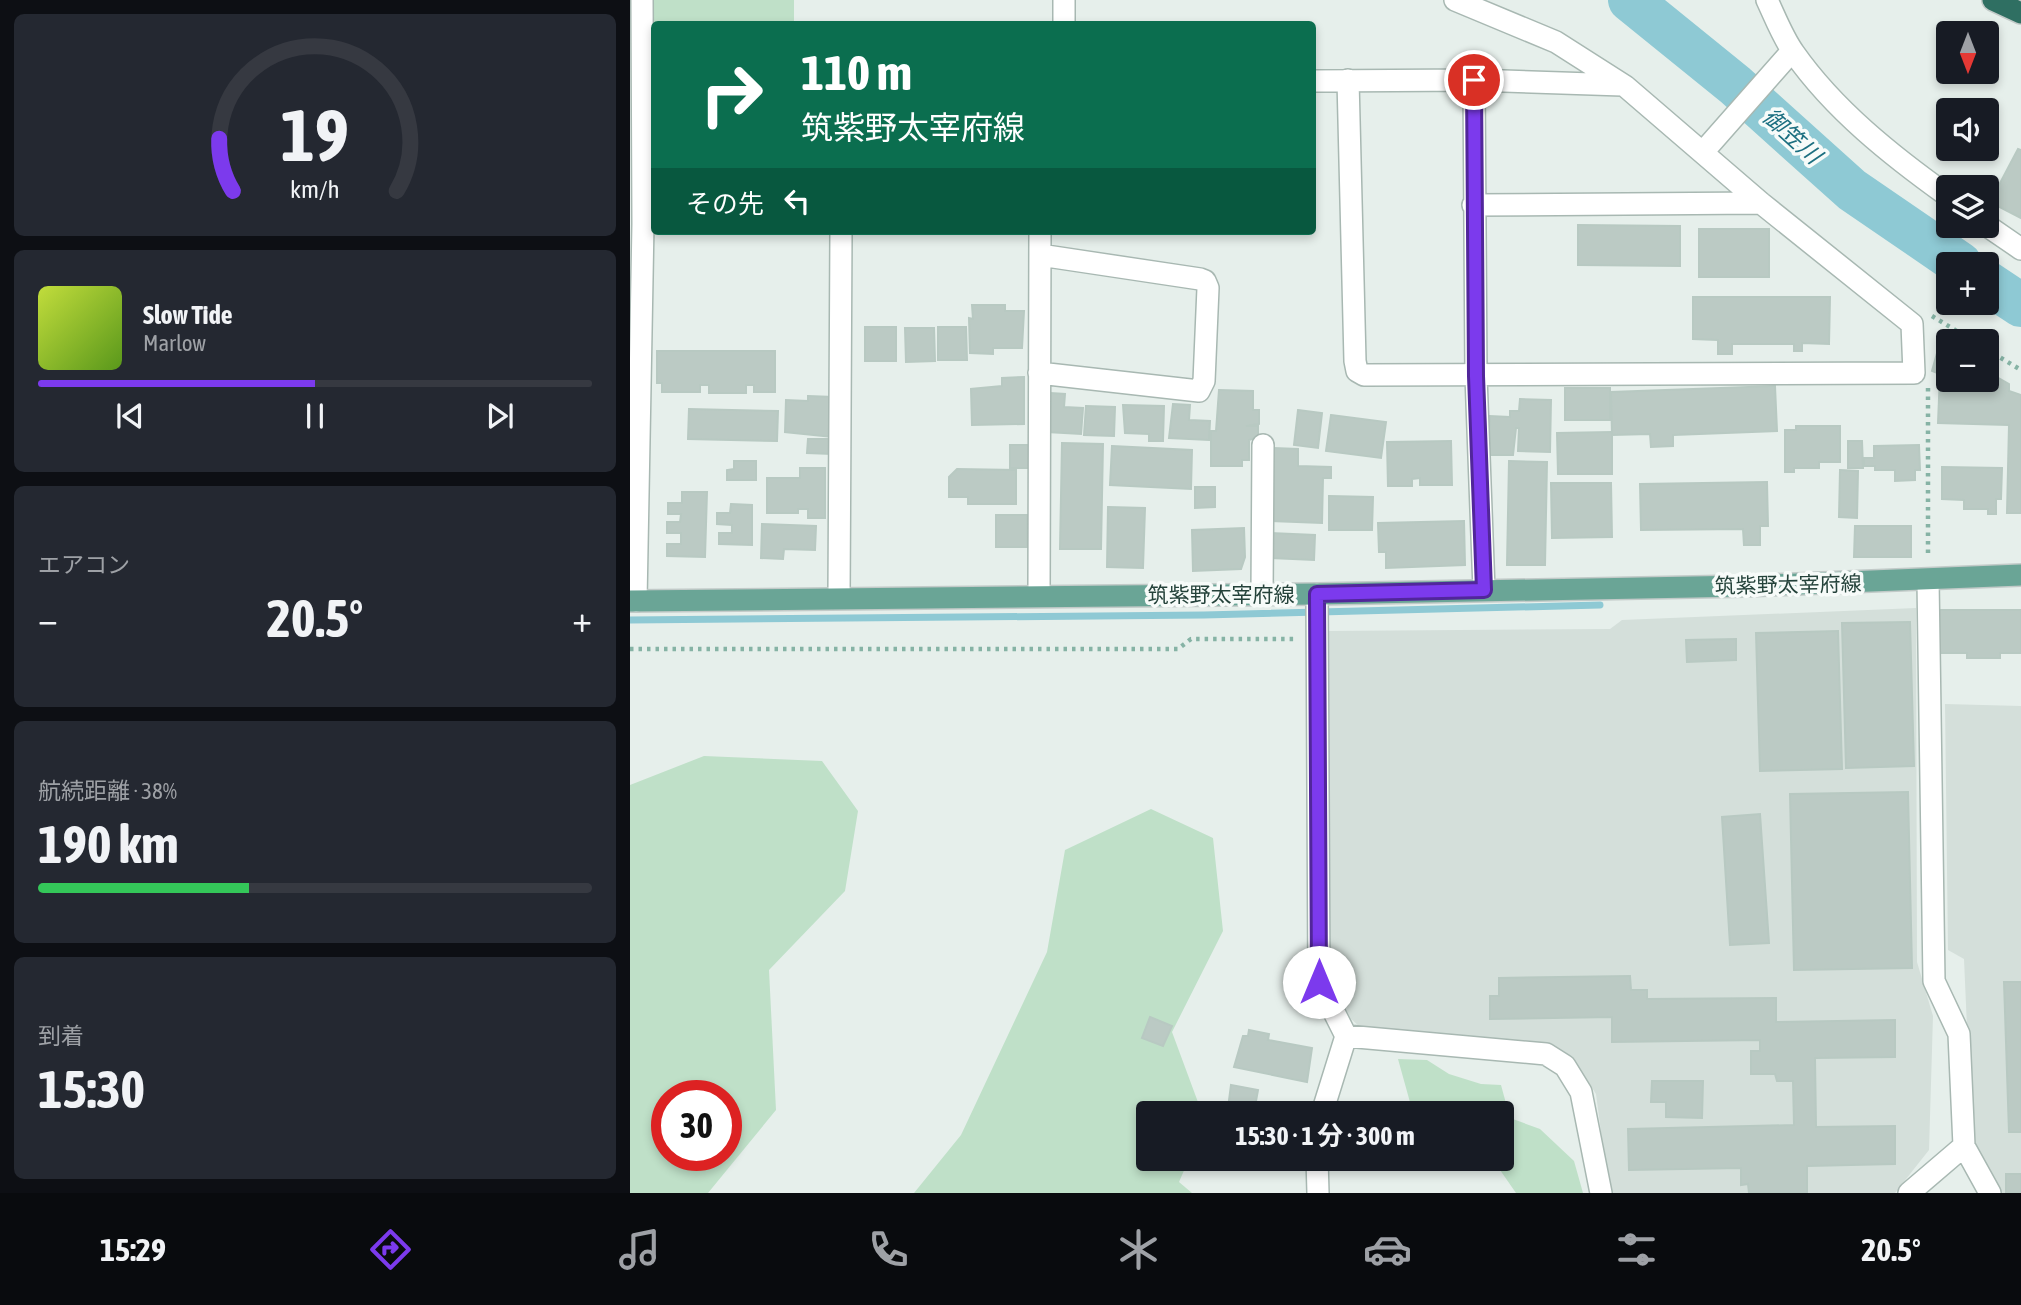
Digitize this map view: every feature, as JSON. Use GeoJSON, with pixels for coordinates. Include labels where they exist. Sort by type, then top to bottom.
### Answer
{"type":"FeatureCollection","features":[{"type":"Feature","properties":{"kind":"highway"},"geometry":{"type":"LineString","coordinates":[[1993,0],[2021,13]]}},
{"type":"Feature","properties":{"kind":"main road","name":"筑紫野太宰府線"},"geometry":{"type":"LineString","coordinates":[[633,601],[1262,594],[1317,598],[1484,590],[1928,580],[2021,575]]}},
{"type":"Feature","properties":{"kind":"street"},"geometry":{"type":"LineString","coordinates":[[633,601],[634,429],[642,225],[642,0]]}},
{"type":"Feature","properties":{"kind":"street"},"geometry":{"type":"LineString","coordinates":[[1064,0],[1064,21]]}},
{"type":"Feature","properties":{"kind":"street"},"geometry":{"type":"LineString","coordinates":[[1348,80],[1357,371],[1364,375],[1914,373],[1912,324],[1761,203],[1625,86],[1556,42],[1455,0]]}},
{"type":"Feature","properties":{"kind":"street"},"geometry":{"type":"LineString","coordinates":[[1767,0],[1787,56],[1904,164],[1936,187]]}},
{"type":"Feature","properties":{"kind":"street"},"geometry":{"type":"LineString","coordinates":[[1703,152],[1787,56]]}},
{"type":"Feature","properties":{"kind":"street"},"geometry":{"type":"LineString","coordinates":[[1316,82],[1474,80],[1625,86]]}},
{"type":"Feature","properties":{"kind":"street"},"geometry":{"type":"LineString","coordinates":[[1474,80],[1476,376],[1484,590]]}},
{"type":"Feature","properties":{"kind":"street"},"geometry":{"type":"LineString","coordinates":[[1473,205],[1761,203]]}},
{"type":"Feature","properties":{"kind":"street"},"geometry":{"type":"LineString","coordinates":[[1999,234],[2021,250]]}},
{"type":"Feature","properties":{"kind":"street"},"geometry":{"type":"LineString","coordinates":[[839,598],[841,235]]}},
{"type":"Feature","properties":{"kind":"street"},"geometry":{"type":"LineString","coordinates":[[1039,596],[1040,235]]}},
{"type":"Feature","properties":{"kind":"street"},"geometry":{"type":"LineString","coordinates":[[1039,373],[1199,391],[1204,382],[1208,288],[1205,281],[1199,279],[1040,255]]}},
{"type":"Feature","properties":{"kind":"street"},"geometry":{"type":"LineString","coordinates":[[1262,594],[1263,446]]}},
{"type":"Feature","properties":{"kind":"street"},"geometry":{"type":"LineString","coordinates":[[1928,580],[1934,981],[1959,1034],[1964,1146],[1990,1193]]}},
{"type":"Feature","properties":{"kind":"street"},"geometry":{"type":"LineString","coordinates":[[1317,598],[1319,982],[1346,1036],[1326,1101]]}},
{"type":"Feature","properties":{"kind":"street"},"geometry":{"type":"LineString","coordinates":[[1346,1036],[1546,1055],[1565,1066],[1581,1091],[1601,1193]]}},
{"type":"Feature","properties":{"kind":"street"},"geometry":{"type":"LineString","coordinates":[[1909,1193],[1964,1146]]}},
{"type":"Feature","properties":{"kind":"street"},"geometry":{"type":"LineString","coordinates":[[1317,1171],[1318,1193]]}},
{"type":"Feature","properties":{"kind":"path"},"geometry":{"type":"LineString","coordinates":[[1928,327],[1928,314],[1953,329]]}},
{"type":"Feature","properties":{"kind":"path"},"geometry":{"type":"LineString","coordinates":[[1999,357],[2021,370]]}},
{"type":"Feature","properties":{"kind":"path"},"geometry":{"type":"LineString","coordinates":[[1928,380],[1928,580]]}},
{"type":"Feature","properties":{"kind":"path"},"geometry":{"type":"LineString","coordinates":[[630,649],[1178,649],[1191,639],[1317,631]]}},
{"type":"Feature","properties":{"kind":"shaded area"},"geometry":{"type":"Polygon","coordinates":[[[1916,608],[1917,962],[1933,1016],[1929,1150],[1895,1193],[1609,1193],[1596,1094],[1572,1056],[1545,1046],[1359,1026],[1351,1019],[1329,975],[1326,631],[1610,629],[1622,620],[1916,608]]]}},
{"type":"Feature","properties":{"kind":"shaded area"},"geometry":{"type":"Polygon","coordinates":[[[1945,704],[2021,706],[2021,1193],[1998,1193],[1972,1142],[1964,959],[1948,950],[1945,704]]]}},
{"type":"Feature","properties":{"kind":"green space"},"geometry":{"type":"Polygon","coordinates":[[[652,0],[794,0],[794,21],[651,21],[652,0]]]}},
{"type":"Feature","properties":{"kind":"green space"},"geometry":{"type":"Polygon","coordinates":[[[704,756],[822,761],[858,811],[845,891],[769,970],[776,1110],[742,1152],[742,1080],[651,1080],[651,1171],[726,1171],[708,1193],[630,1193],[630,785],[704,756]]]}},
{"type":"Feature","properties":{"kind":"green space"},"geometry":{"type":"Polygon","coordinates":[[[1151,809],[1213,838],[1223,931],[1172,1032],[1198,1101],[1136,1101],[1136,1171],[1184,1171],[1179,1182],[1192,1193],[914,1193],[961,1135],[1047,952],[1065,850],[1151,809]]]}},
{"type":"Feature","properties":{"kind":"green space"},"geometry":{"type":"Polygon","coordinates":[[[1398,1059],[1427,1060],[1449,1074],[1481,1084],[1501,1085],[1505,1101],[1410,1101],[1398,1059]]]}},
{"type":"Feature","properties":{"kind":"green space"},"geometry":{"type":"Polygon","coordinates":[[[1514,1119],[1540,1129],[1574,1161],[1583,1193],[1516,1193],[1501,1171],[1514,1171],[1514,1119]]]}},
{"type":"Feature","properties":{"kind":"building"},"geometry":{"type":"Polygon","coordinates":[[[2018,149],[2021,150],[2021,218],[1999,207],[1999,185],[2018,149]]]}},
{"type":"Feature","properties":{"kind":"building"},"geometry":{"type":"Polygon","coordinates":[[[1578,225],[1680,226],[1680,266],[1578,265],[1578,225]]]}},
{"type":"Feature","properties":{"kind":"building"},"geometry":{"type":"Polygon","coordinates":[[[1699,229],[1769,229],[1769,277],[1699,277],[1699,229]]]}},
{"type":"Feature","properties":{"kind":"building"},"geometry":{"type":"Polygon","coordinates":[[[1693,297],[1830,297],[1829,344],[1802,343],[1802,351],[1794,351],[1794,344],[1732,344],[1732,354],[1718,354],[1718,340],[1693,339],[1693,297]]]}},
{"type":"Feature","properties":{"kind":"building"},"geometry":{"type":"Polygon","coordinates":[[[972,305],[1005,305],[1005,311],[1024,311],[1022,348],[993,348],[993,354],[970,353],[969,318],[973,319],[972,305]]]}},
{"type":"Feature","properties":{"kind":"building"},"geometry":{"type":"Polygon","coordinates":[[[865,327],[896,327],[896,361],[865,361],[865,327]]]}},
{"type":"Feature","properties":{"kind":"building"},"geometry":{"type":"Polygon","coordinates":[[[938,327],[966,327],[967,360],[938,360],[938,327]]]}},
{"type":"Feature","properties":{"kind":"building"},"geometry":{"type":"Polygon","coordinates":[[[905,328],[934,328],[935,361],[906,362],[905,328]]]}},
{"type":"Feature","properties":{"kind":"building"},"geometry":{"type":"Polygon","coordinates":[[[657,351],[775,351],[775,392],[754,392],[754,385],[746,385],[746,393],[709,393],[709,385],[700,385],[700,392],[662,392],[662,383],[657,383],[657,351]]]}},
{"type":"Feature","properties":{"kind":"building"},"geometry":{"type":"Polygon","coordinates":[[[1936,357],[1936,372],[1932,371],[1936,357]]]}},
{"type":"Feature","properties":{"kind":"building"},"geometry":{"type":"Polygon","coordinates":[[[1024,377],[1024,424],[972,425],[971,389],[1002,386],[1002,378],[1024,377]]]}},
{"type":"Feature","properties":{"kind":"building"},"geometry":{"type":"Polygon","coordinates":[[[1999,378],[2009,384],[2009,391],[2021,395],[2021,513],[2007,513],[2009,425],[1938,423],[1939,392],[1999,392],[1999,378]]]}},
{"type":"Feature","properties":{"kind":"building"},"geometry":{"type":"Polygon","coordinates":[[[1775,386],[1777,431],[1673,435],[1673,446],[1651,447],[1650,434],[1612,435],[1611,392],[1775,386]]]}},
{"type":"Feature","properties":{"kind":"building"},"geometry":{"type":"Polygon","coordinates":[[[1565,388],[1610,388],[1610,420],[1565,420],[1565,388]]]}},
{"type":"Feature","properties":{"kind":"building"},"geometry":{"type":"Polygon","coordinates":[[[1219,390],[1253,391],[1253,410],[1259,410],[1259,424],[1246,426],[1258,426],[1258,437],[1249,440],[1249,460],[1242,460],[1242,466],[1211,466],[1211,431],[1216,431],[1219,390]]]}},
{"type":"Feature","properties":{"kind":"building"},"geometry":{"type":"Polygon","coordinates":[[[1050,393],[1065,394],[1064,407],[1083,408],[1081,434],[1047,432],[1050,393]]]}},
{"type":"Feature","properties":{"kind":"building"},"geometry":{"type":"Polygon","coordinates":[[[808,396],[833,397],[832,437],[785,432],[786,400],[808,401],[808,396]]]}},
{"type":"Feature","properties":{"kind":"building"},"geometry":{"type":"Polygon","coordinates":[[[1520,399],[1551,400],[1550,452],[1518,451],[1519,428],[1516,428],[1513,455],[1489,455],[1490,416],[1510,417],[1510,411],[1519,411],[1520,399]]]}},
{"type":"Feature","properties":{"kind":"building"},"geometry":{"type":"Polygon","coordinates":[[[1173,404],[1190,405],[1189,420],[1210,421],[1209,440],[1169,438],[1173,404]]]}},
{"type":"Feature","properties":{"kind":"building"},"geometry":{"type":"Polygon","coordinates":[[[1123,405],[1164,406],[1163,441],[1149,441],[1149,434],[1125,433],[1123,405]]]}},
{"type":"Feature","properties":{"kind":"building"},"geometry":{"type":"Polygon","coordinates":[[[1086,406],[1115,407],[1114,436],[1084,435],[1086,406]]]}},
{"type":"Feature","properties":{"kind":"building"},"geometry":{"type":"Polygon","coordinates":[[[689,409],[778,411],[777,441],[688,439],[689,409]]]}},
{"type":"Feature","properties":{"kind":"building"},"geometry":{"type":"Polygon","coordinates":[[[1298,410],[1322,413],[1318,448],[1294,445],[1298,410]]]}},
{"type":"Feature","properties":{"kind":"building"},"geometry":{"type":"Polygon","coordinates":[[[1331,415],[1386,422],[1381,458],[1326,451],[1331,415]]]}},
{"type":"Feature","properties":{"kind":"building"},"geometry":{"type":"Polygon","coordinates":[[[1796,426],[1840,426],[1840,462],[1819,462],[1819,468],[1794,468],[1794,472],[1785,472],[1785,430],[1796,430],[1796,426]]]}},
{"type":"Feature","properties":{"kind":"building"},"geometry":{"type":"Polygon","coordinates":[[[1612,432],[1612,474],[1558,474],[1557,433],[1612,432]]]}},
{"type":"Feature","properties":{"kind":"building"},"geometry":{"type":"Polygon","coordinates":[[[808,439],[832,439],[832,454],[807,453],[808,439]]]}},
{"type":"Feature","properties":{"kind":"building"},"geometry":{"type":"Polygon","coordinates":[[[1451,441],[1452,485],[1420,485],[1420,478],[1412,479],[1412,486],[1388,486],[1387,442],[1451,441]]]}},
{"type":"Feature","properties":{"kind":"building"},"geometry":{"type":"Polygon","coordinates":[[[1848,441],[1862,441],[1863,468],[1848,468],[1848,441]]]}},
{"type":"Feature","properties":{"kind":"building"},"geometry":{"type":"Polygon","coordinates":[[[1062,443],[1103,444],[1101,549],[1060,549],[1062,443]]]}},
{"type":"Feature","properties":{"kind":"building"},"geometry":{"type":"Polygon","coordinates":[[[1010,445],[1029,445],[1029,468],[1010,468],[1010,445]]]}},
{"type":"Feature","properties":{"kind":"building"},"geometry":{"type":"Polygon","coordinates":[[[1919,445],[1920,470],[1915,470],[1915,480],[1895,481],[1895,470],[1875,470],[1875,466],[1864,466],[1864,458],[1874,458],[1874,446],[1919,445]]]}},
{"type":"Feature","properties":{"kind":"building"},"geometry":{"type":"Polygon","coordinates":[[[1112,446],[1192,450],[1191,489],[1110,485],[1112,446]]]}},
{"type":"Feature","properties":{"kind":"building"},"geometry":{"type":"Polygon","coordinates":[[[1273,448],[1298,449],[1298,466],[1331,467],[1331,478],[1323,478],[1322,523],[1270,521],[1273,448]]]}},
{"type":"Feature","properties":{"kind":"building"},"geometry":{"type":"Polygon","coordinates":[[[734,461],[756,461],[756,480],[727,480],[727,470],[734,469],[734,461]]]}},
{"type":"Feature","properties":{"kind":"building"},"geometry":{"type":"Polygon","coordinates":[[[1509,461],[1547,462],[1545,565],[1507,565],[1509,461]]]}},
{"type":"Feature","properties":{"kind":"building"},"geometry":{"type":"Polygon","coordinates":[[[1942,467],[2002,468],[2001,499],[1996,499],[1996,514],[1988,514],[1988,509],[1964,509],[1964,500],[1942,499],[1942,467]]]}},
{"type":"Feature","properties":{"kind":"building"},"geometry":{"type":"Polygon","coordinates":[[[800,468],[825,468],[825,518],[808,518],[808,509],[798,509],[798,513],[767,513],[767,478],[800,478],[800,468]]]}},
{"type":"Feature","properties":{"kind":"building"},"geometry":{"type":"Polygon","coordinates":[[[957,469],[1016,470],[1016,504],[968,504],[968,497],[949,497],[949,477],[957,469]]]}},
{"type":"Feature","properties":{"kind":"building"},"geometry":{"type":"Polygon","coordinates":[[[1840,470],[1858,471],[1857,518],[1839,517],[1840,470]]]}},
{"type":"Feature","properties":{"kind":"building"},"geometry":{"type":"Polygon","coordinates":[[[1767,482],[1768,526],[1760,526],[1760,545],[1744,545],[1743,529],[1641,530],[1640,484],[1767,482]]]}},
{"type":"Feature","properties":{"kind":"building"},"geometry":{"type":"Polygon","coordinates":[[[1551,483],[1611,483],[1612,537],[1552,538],[1551,483]]]}},
{"type":"Feature","properties":{"kind":"building"},"geometry":{"type":"Polygon","coordinates":[[[1195,487],[1215,487],[1215,507],[1195,508],[1195,487]]]}},
{"type":"Feature","properties":{"kind":"building"},"geometry":{"type":"Polygon","coordinates":[[[682,492],[707,492],[705,557],[667,556],[667,544],[681,544],[681,533],[667,533],[667,522],[680,522],[681,514],[668,514],[668,503],[682,503],[682,492]]]}},
{"type":"Feature","properties":{"kind":"building"},"geometry":{"type":"Polygon","coordinates":[[[1329,496],[1373,497],[1372,530],[1329,530],[1329,496]]]}},
{"type":"Feature","properties":{"kind":"building"},"geometry":{"type":"Polygon","coordinates":[[[731,504],[752,505],[752,545],[719,544],[719,533],[732,533],[732,525],[717,524],[717,513],[730,513],[731,504]]]}},
{"type":"Feature","properties":{"kind":"building"},"geometry":{"type":"Polygon","coordinates":[[[1108,507],[1145,508],[1143,568],[1107,567],[1108,507]]]}},
{"type":"Feature","properties":{"kind":"building"},"geometry":{"type":"Polygon","coordinates":[[[996,515],[1027,515],[1027,547],[996,547],[996,515]]]}},
{"type":"Feature","properties":{"kind":"building"},"geometry":{"type":"Polygon","coordinates":[[[1464,521],[1465,565],[1386,568],[1386,552],[1379,552],[1378,523],[1464,521]]]}},
{"type":"Feature","properties":{"kind":"building"},"geometry":{"type":"Polygon","coordinates":[[[762,524],[816,526],[815,550],[784,549],[783,559],[761,558],[762,524]]]}},
{"type":"Feature","properties":{"kind":"building"},"geometry":{"type":"Polygon","coordinates":[[[1855,526],[1911,526],[1911,557],[1854,557],[1855,526]]]}},
{"type":"Feature","properties":{"kind":"building"},"geometry":{"type":"Polygon","coordinates":[[[1244,528],[1245,557],[1241,569],[1193,571],[1192,530],[1244,528]]]}},
{"type":"Feature","properties":{"kind":"building"},"geometry":{"type":"Polygon","coordinates":[[[1270,533],[1315,535],[1314,560],[1269,558],[1270,533]]]}},
{"type":"Feature","properties":{"kind":"building"},"geometry":{"type":"Polygon","coordinates":[[[1938,610],[2021,610],[2021,653],[2000,653],[2000,658],[1967,658],[1967,653],[1938,653],[1938,610]]]}},
{"type":"Feature","properties":{"kind":"building"},"geometry":{"type":"Polygon","coordinates":[[[1910,622],[1914,766],[1846,768],[1842,623],[1910,622]]]}},
{"type":"Feature","properties":{"kind":"building"},"geometry":{"type":"Polygon","coordinates":[[[1838,631],[1842,769],[1760,771],[1756,633],[1838,631]]]}},
{"type":"Feature","properties":{"kind":"building"},"geometry":{"type":"Polygon","coordinates":[[[1736,639],[1736,660],[1687,662],[1686,640],[1736,639]]]}},
{"type":"Feature","properties":{"kind":"building"},"geometry":{"type":"Polygon","coordinates":[[[1908,792],[1912,968],[1794,970],[1790,794],[1908,792]]]}},
{"type":"Feature","properties":{"kind":"building"},"geometry":{"type":"Polygon","coordinates":[[[1760,814],[1769,943],[1730,945],[1722,817],[1760,814]]]}},
{"type":"Feature","properties":{"kind":"building"},"geometry":{"type":"Polygon","coordinates":[[[1630,976],[1631,990],[1647,990],[1647,999],[1776,998],[1776,1022],[1895,1020],[1895,1057],[1815,1058],[1816,1127],[1895,1126],[1895,1164],[1807,1166],[1807,1193],[1749,1193],[1748,1184],[1741,1185],[1741,1168],[1629,1170],[1628,1129],[1794,1125],[1793,1081],[1777,1081],[1775,1074],[1751,1074],[1751,1051],[1760,1051],[1760,1040],[1612,1042],[1612,1017],[1490,1019],[1490,996],[1499,996],[1499,978],[1630,976]]]}},
{"type":"Feature","properties":{"kind":"building"},"geometry":{"type":"Polygon","coordinates":[[[2004,982],[2021,982],[2021,1132],[2009,1132],[2004,982]]]}},
{"type":"Feature","properties":{"kind":"building"},"geometry":{"type":"Polygon","coordinates":[[[1150,1017],[1172,1026],[1163,1046],[1142,1038],[1150,1017]]]}},
{"type":"Feature","properties":{"kind":"building"},"geometry":{"type":"Polygon","coordinates":[[[1249,1030],[1269,1034],[1268,1040],[1312,1048],[1307,1082],[1234,1067],[1243,1036],[1248,1036],[1249,1030]]]}},
{"type":"Feature","properties":{"kind":"building"},"geometry":{"type":"Polygon","coordinates":[[[1652,1081],[1703,1081],[1702,1118],[1666,1117],[1666,1102],[1651,1102],[1652,1081]]]}},
{"type":"Feature","properties":{"kind":"building"},"geometry":{"type":"Polygon","coordinates":[[[1231,1085],[1258,1090],[1256,1101],[1229,1101],[1231,1085]]]}},
{"type":"Feature","properties":{"kind":"building"},"geometry":{"type":"Polygon","coordinates":[[[2006,1174],[2021,1174],[2021,1193],[2006,1193],[2006,1174]]]}},
{"type":"Feature","properties":{"kind":"waterway","name":"御笠川"},"geometry":{"type":"LineString","coordinates":[[1630,0],[1735,85],[1852,190],[1942,252]]}},
{"type":"Feature","properties":{"kind":"waterway","name":"御笠川"},"geometry":{"type":"LineString","coordinates":[[1999,291],[2021,305]]}},
{"type":"Feature","properties":{"kind":"waterway"},"geometry":{"type":"LineString","coordinates":[[630,620],[1204,615],[1600,605]]}},
{"type":"Feature","properties":{"kind":"route"},"geometry":{"type":"LineString","coordinates":[[1319,982],[1317,594],[1484,590],[1476,376],[1474,80]]}}]}
